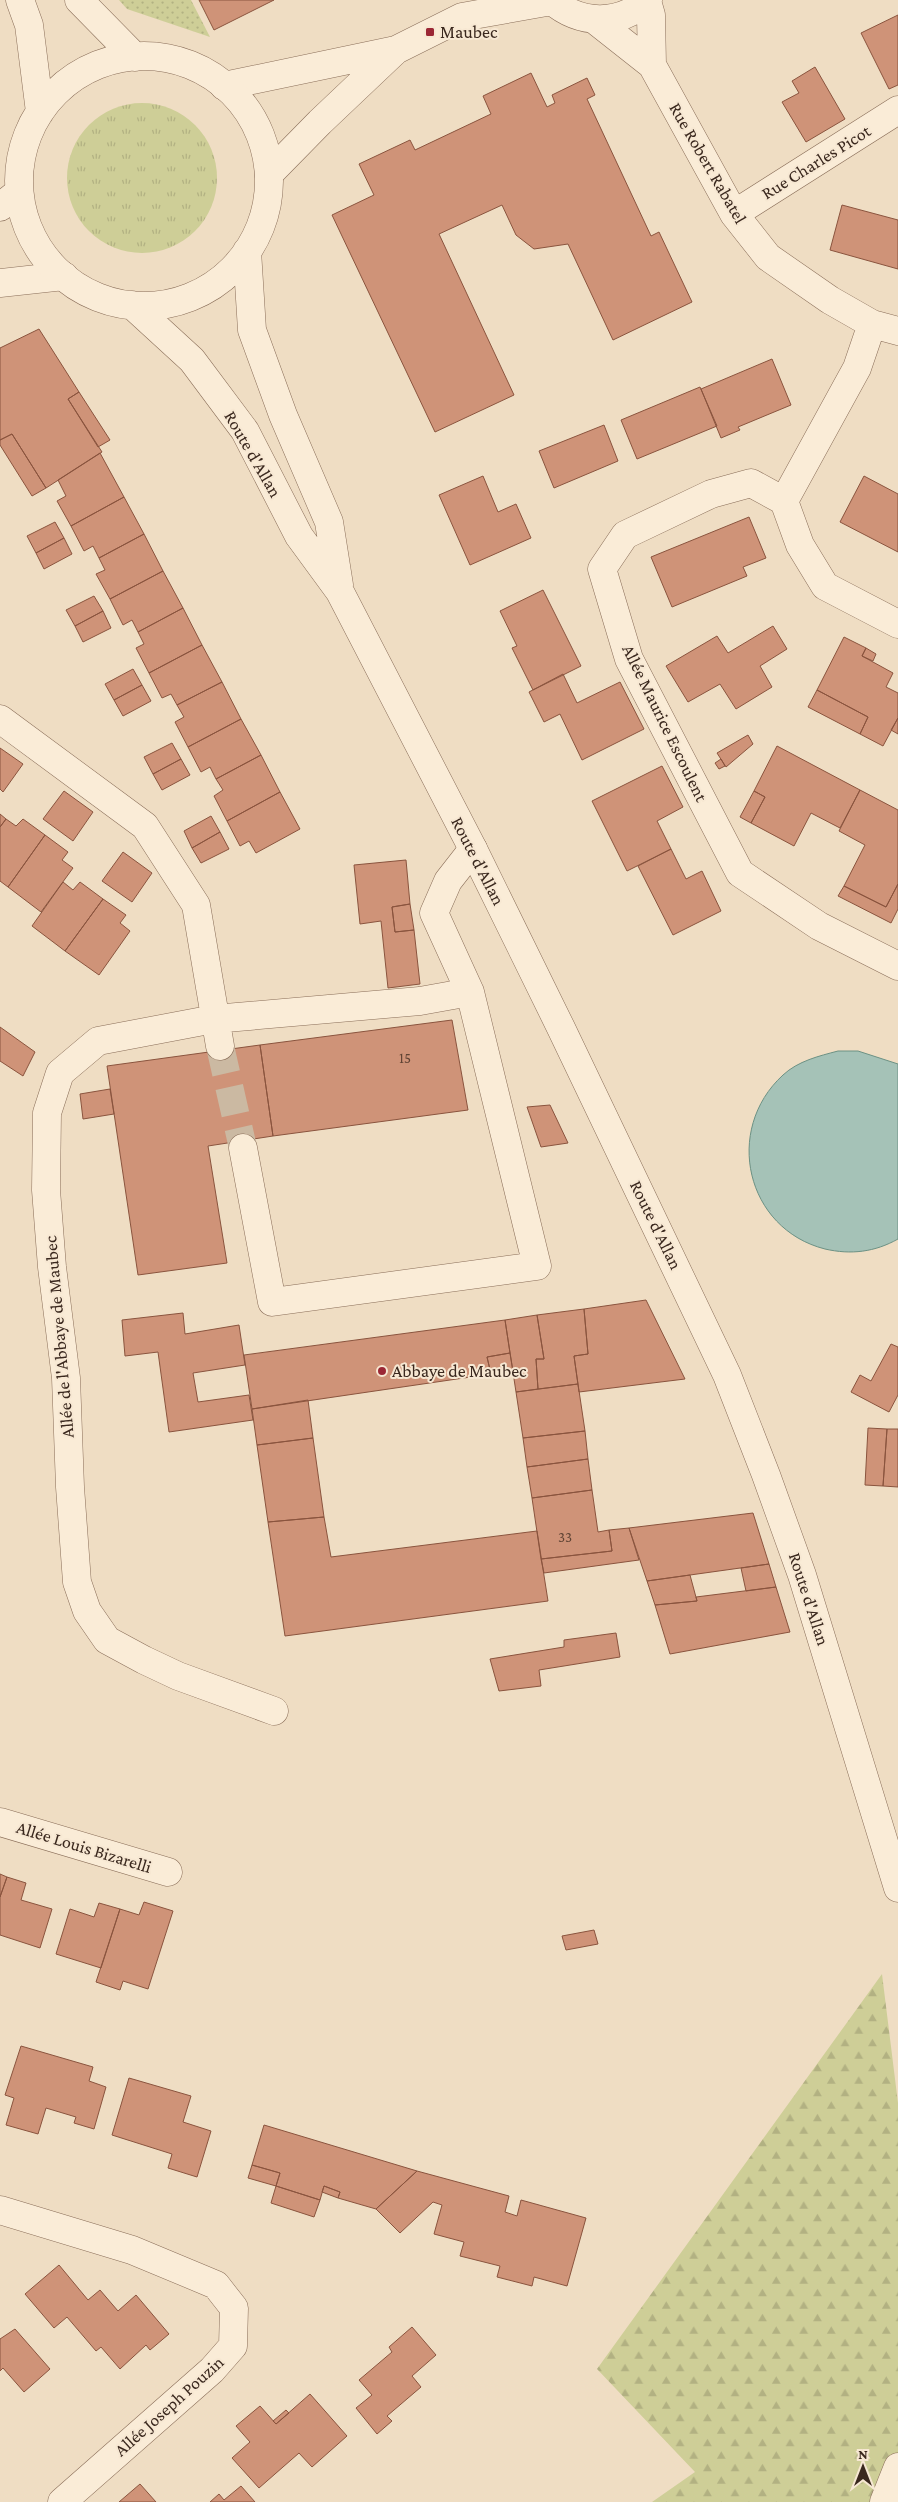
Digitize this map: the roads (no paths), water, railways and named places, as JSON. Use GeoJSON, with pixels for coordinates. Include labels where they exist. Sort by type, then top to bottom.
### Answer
{"type":"FeatureCollection","features":[{"type":"Feature","properties":{"kind":"street"},"geometry":{"type":"LineString","coordinates":[[20,0],[29,25],[40,112]]}},
{"type":"Feature","properties":{"kind":"street"},"geometry":{"type":"LineString","coordinates":[[78,0],[135,57]]}},
{"type":"Feature","properties":{"kind":"street"},"geometry":{"type":"LineString","coordinates":[[269,174],[320,122],[396,50],[471,9],[551,0],[564,11],[579,17],[595,20],[628,14],[647,1]]}},
{"type":"Feature","properties":{"kind":"street","name":"Rue Robert Rabatel"},"geometry":{"type":"LineString","coordinates":[[647,1],[651,14],[652,65]]}},
{"type":"Feature","properties":{"kind":"street","name":"Rue Robert Rabatel"},"geometry":{"type":"LineString","coordinates":[[595,20],[652,65],[734,214],[768,257],[830,300],[872,324],[898,331]]}},
{"type":"Feature","properties":{"kind":"street"},"geometry":{"type":"LineString","coordinates":[[224,86],[396,50]]}},
{"type":"Feature","properties":{"kind":"street"},"geometry":{"type":"LineString","coordinates":[[135,57],[159,57],[183,62],[205,72],[224,86],[242,104],[256,126],[265,149],[269,174],[267,201],[260,228],[247,251],[230,272],[184,299],[159,305],[132,305],[108,300],[84,291],[64,276],[47,259],[33,238],[24,216],[10,199],[30,130],[40,112],[54,94],[72,79],[91,68],[112,60],[135,57]]}},
{"type":"Feature","properties":{"kind":"street","name":"Rue Charles Picot"},"geometry":{"type":"LineString","coordinates":[[734,214],[898,110]]}},
{"type":"Feature","properties":{"kind":"street","name":"Route d'Allan"},"geometry":{"type":"LineString","coordinates":[[247,251],[252,330],[283,415],[329,522],[340,592]]}},
{"type":"Feature","properties":{"kind":"street"},"geometry":{"type":"LineString","coordinates":[[0,283],[64,276]]}},
{"type":"Feature","properties":{"kind":"street","name":"Route d'Allan"},"geometry":{"type":"LineString","coordinates":[[132,305],[192,360],[245,431],[299,536],[340,592],[473,850],[727,1374],[802,1575],[898,1888]]}},
{"type":"Feature","properties":{"kind":"street"},"geometry":{"type":"LineString","coordinates":[[872,324],[858,368],[784,501],[800,545],[825,586],[898,624]]}},
{"type":"Feature","properties":{"kind":"street","name":"Allée Maurice Escoulent"},"geometry":{"type":"LineString","coordinates":[[784,501],[751,483],[711,494],[626,535],[602,568],[629,659],[740,872],[819,926],[898,966]]}},
{"type":"Feature","properties":{"kind":"street"},"geometry":{"type":"LineString","coordinates":[[0,719],[145,826],[196,905],[220,1046]]}},
{"type":"Feature","properties":{"kind":"street"},"geometry":{"type":"LineString","coordinates":[[243,1148],[272,1302],[537,1266],[470,992],[434,913],[448,881],[473,850]]}},
{"type":"Feature","properties":{"kind":"street"},"geometry":{"type":"LineString","coordinates":[[214,1019],[420,1002],[470,992]]}},
{"type":"Feature","properties":{"kind":"street","name":"Allée de l'Abbaye de Maubec"},"geometry":{"type":"LineString","coordinates":[[214,1019],[98,1041],[60,1072],[47,1113],[46,1190],[52,1267],[66,1378],[70,1487],[77,1582],[87,1611],[107,1640],[178,1676],[274,1711]]}},
{"type":"Feature","properties":{"kind":"street","name":"Allée Louis Bizarelli"},"geometry":{"type":"LineString","coordinates":[[0,1822],[168,1872]]}},
{"type":"Feature","properties":{"kind":"street","name":"Allée Joseph Pouzin"},"geometry":{"type":"LineString","coordinates":[[0,2210],[132,2250],[216,2284],[234,2308],[233,2346],[212,2370],[62,2502]]}},
{"type":"Feature","properties":{"kind":"street"},"geometry":{"type":"LineString","coordinates":[[884,2502],[898,2467]]}},
{"type":"Feature","properties":{"kind":"tunnel"},"geometry":{"type":"LineString","coordinates":[[220,1046],[243,1148]]}},
{"type":"Feature","properties":{"kind":"place","name":"Maubec"},"geometry":{"type":"Point","coordinates":[430,32]}},
{"type":"Feature","properties":{"kind":"place","name":"Abbaye de Maubec"},"geometry":{"type":"Point","coordinates":[382,1371]}}]}
